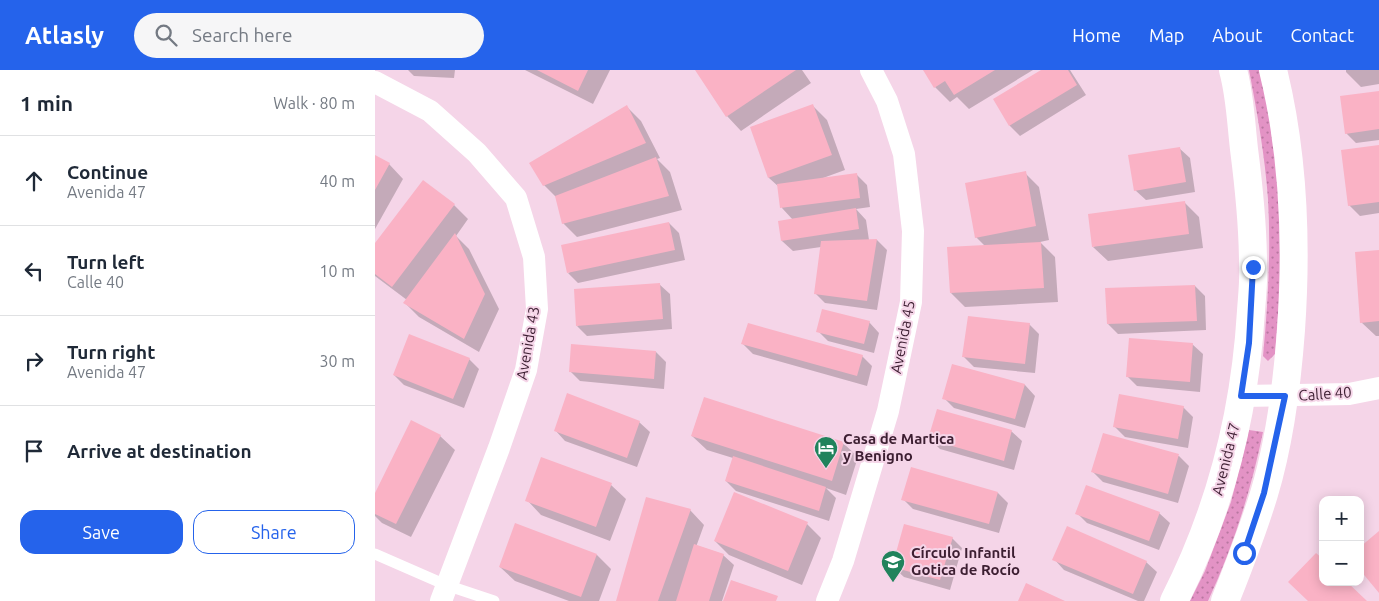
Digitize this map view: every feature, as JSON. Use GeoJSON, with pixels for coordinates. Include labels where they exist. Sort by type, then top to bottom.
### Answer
{"type":"FeatureCollection","features":[{"type":"Feature","properties":{"kind":"main road","name":"Avenida 47"},"geometry":{"type":"LineString","coordinates":[[1174,601],[1189,571],[1212,513],[1229,456],[1249,343],[1253,267],[1251,202],[1233,70]]}},
{"type":"Feature","properties":{"kind":"main road"},"geometry":{"type":"LineString","coordinates":[[1225,601],[1244,553],[1264,493],[1285,396],[1294,292],[1295,238],[1290,168],[1273,70]]}},
{"type":"Feature","properties":{"kind":"street","name":"Avenida 45"},"geometry":{"type":"LineString","coordinates":[[827,601],[843,561],[888,411],[911,302],[913,231],[904,154],[887,101],[871,70]]}},
{"type":"Feature","properties":{"kind":"street","name":"Avenida 43"},"geometry":{"type":"LineString","coordinates":[[375,82],[430,111],[477,153],[516,198],[534,257],[537,309],[526,370],[499,448],[444,593]]}},
{"type":"Feature","properties":{"kind":"street","name":"Calle 40"},"geometry":{"type":"LineString","coordinates":[[1241,396],[1349,394],[1379,388]]}},
{"type":"Feature","properties":{"kind":"lane"},"geometry":{"type":"LineString","coordinates":[[375,554],[444,593],[494,601]]}},
{"type":"Feature","properties":{"kind":"shaded area"},"geometry":{"type":"Polygon","coordinates":[[[1249,70],[1261,70],[1270,108],[1284,236],[1275,354],[1268,361],[1263,356],[1269,278],[1267,183],[1249,70]]]}},
{"type":"Feature","properties":{"kind":"shaded area"},"geometry":{"type":"Polygon","coordinates":[[[1249,430],[1263,432],[1253,476],[1233,539],[1208,601],[1190,601],[1205,571],[1231,502],[1249,430]]]}},
{"type":"Feature","properties":{"kind":"building"},"geometry":{"type":"Polygon","coordinates":[[[537,70],[588,70],[578,91],[537,70]]]}},
{"type":"Feature","properties":{"kind":"building"},"geometry":{"type":"Polygon","coordinates":[[[695,70],[796,70],[726,117],[695,70]]]}},
{"type":"Feature","properties":{"kind":"building"},"geometry":{"type":"Polygon","coordinates":[[[923,70],[995,70],[954,95],[945,81],[934,88],[923,70]]]}},
{"type":"Feature","properties":{"kind":"building"},"geometry":{"type":"Polygon","coordinates":[[[1041,70],[1068,70],[1077,85],[1009,126],[993,99],[1041,70]]]}},
{"type":"Feature","properties":{"kind":"building"},"geometry":{"type":"Polygon","coordinates":[[[1379,91],[1379,129],[1345,134],[1340,96],[1379,91]]]}},
{"type":"Feature","properties":{"kind":"building"},"geometry":{"type":"Polygon","coordinates":[[[813,104],[832,155],[768,178],[750,127],[813,104]]]}},
{"type":"Feature","properties":{"kind":"building"},"geometry":{"type":"Polygon","coordinates":[[[627,105],[646,143],[543,186],[529,163],[627,105]]]}},
{"type":"Feature","properties":{"kind":"building"},"geometry":{"type":"Polygon","coordinates":[[[1379,145],[1379,202],[1348,206],[1341,150],[1379,145]]]}},
{"type":"Feature","properties":{"kind":"building"},"geometry":{"type":"Polygon","coordinates":[[[1180,147],[1186,182],[1134,191],[1128,155],[1180,147]]]}},
{"type":"Feature","properties":{"kind":"building"},"geometry":{"type":"Polygon","coordinates":[[[375,155],[390,163],[375,190],[375,155]]]}},
{"type":"Feature","properties":{"kind":"building"},"geometry":{"type":"Polygon","coordinates":[[[656,157],[669,196],[562,224],[555,196],[656,157]]]}},
{"type":"Feature","properties":{"kind":"building"},"geometry":{"type":"Polygon","coordinates":[[[1026,171],[1036,226],[975,238],[965,183],[1026,171]]]}},
{"type":"Feature","properties":{"kind":"building"},"geometry":{"type":"Polygon","coordinates":[[[857,173],[860,198],[780,208],[777,184],[857,173]]]}},
{"type":"Feature","properties":{"kind":"building"},"geometry":{"type":"Polygon","coordinates":[[[423,180],[455,204],[392,287],[375,274],[375,243],[423,180]]]}},
{"type":"Feature","properties":{"kind":"building"},"geometry":{"type":"Polygon","coordinates":[[[1185,201],[1189,234],[1092,247],[1088,214],[1185,201]]]}},
{"type":"Feature","properties":{"kind":"building"},"geometry":{"type":"Polygon","coordinates":[[[856,208],[859,229],[781,241],[778,221],[856,208]]]}},
{"type":"Feature","properties":{"kind":"building"},"geometry":{"type":"Polygon","coordinates":[[[669,222],[675,250],[567,273],[561,245],[669,222]]]}},
{"type":"Feature","properties":{"kind":"building"},"geometry":{"type":"Polygon","coordinates":[[[455,233],[485,294],[464,339],[403,303],[455,233]]]}},
{"type":"Feature","properties":{"kind":"building"},"geometry":{"type":"Polygon","coordinates":[[[877,239],[867,301],[814,294],[821,241],[877,239]]]}},
{"type":"Feature","properties":{"kind":"building"},"geometry":{"type":"Polygon","coordinates":[[[1041,242],[1044,288],[950,293],[947,247],[1041,242]]]}},
{"type":"Feature","properties":{"kind":"building"},"geometry":{"type":"Polygon","coordinates":[[[1379,250],[1379,321],[1360,323],[1355,252],[1379,250]]]}},
{"type":"Feature","properties":{"kind":"building"},"geometry":{"type":"Polygon","coordinates":[[[660,283],[663,319],[576,326],[574,289],[660,283]]]}},
{"type":"Feature","properties":{"kind":"building"},"geometry":{"type":"Polygon","coordinates":[[[1195,285],[1197,321],[1107,324],[1105,288],[1195,285]]]}},
{"type":"Feature","properties":{"kind":"building"},"geometry":{"type":"Polygon","coordinates":[[[822,309],[870,321],[864,344],[816,332],[822,309]]]}},
{"type":"Feature","properties":{"kind":"building"},"geometry":{"type":"Polygon","coordinates":[[[968,316],[1030,323],[1025,364],[962,357],[968,316]]]}},
{"type":"Feature","properties":{"kind":"building"},"geometry":{"type":"Polygon","coordinates":[[[748,323],[863,355],[857,376],[741,344],[748,323]]]}},
{"type":"Feature","properties":{"kind":"building"},"geometry":{"type":"Polygon","coordinates":[[[409,334],[470,358],[453,399],[393,375],[409,334]]]}},
{"type":"Feature","properties":{"kind":"building"},"geometry":{"type":"Polygon","coordinates":[[[1129,338],[1193,343],[1190,382],[1126,377],[1129,338]]]}},
{"type":"Feature","properties":{"kind":"building"},"geometry":{"type":"Polygon","coordinates":[[[571,344],[656,351],[654,379],[569,372],[571,344]]]}},
{"type":"Feature","properties":{"kind":"building"},"geometry":{"type":"Polygon","coordinates":[[[952,364],[1025,384],[1015,419],[942,399],[952,364]]]}},
{"type":"Feature","properties":{"kind":"building"},"geometry":{"type":"Polygon","coordinates":[[[567,393],[640,421],[627,458],[554,431],[567,393]]]}},
{"type":"Feature","properties":{"kind":"building"},"geometry":{"type":"Polygon","coordinates":[[[1119,394],[1184,406],[1178,439],[1113,427],[1119,394]]]}},
{"type":"Feature","properties":{"kind":"building"},"geometry":{"type":"Polygon","coordinates":[[[704,397],[844,442],[832,481],[691,436],[704,397]]]}},
{"type":"Feature","properties":{"kind":"building"},"geometry":{"type":"Polygon","coordinates":[[[937,409],[1012,430],[1004,461],[928,439],[937,409]]]}},
{"type":"Feature","properties":{"kind":"building"},"geometry":{"type":"Polygon","coordinates":[[[411,420],[441,435],[396,524],[375,514],[375,493],[411,420]]]}},
{"type":"Feature","properties":{"kind":"building"},"geometry":{"type":"Polygon","coordinates":[[[1103,433],[1179,454],[1168,494],[1091,472],[1103,433]]]}},
{"type":"Feature","properties":{"kind":"building"},"geometry":{"type":"Polygon","coordinates":[[[733,456],[826,487],[819,511],[725,481],[733,456]]]}},
{"type":"Feature","properties":{"kind":"building"},"geometry":{"type":"Polygon","coordinates":[[[541,457],[612,483],[596,527],[525,501],[541,457]]]}},
{"type":"Feature","properties":{"kind":"building"},"geometry":{"type":"Polygon","coordinates":[[[911,467],[998,492],[989,524],[901,500],[911,467]]]}},
{"type":"Feature","properties":{"kind":"building"},"geometry":{"type":"Polygon","coordinates":[[[1086,485],[1160,512],[1149,541],[1075,514],[1086,485]]]}},
{"type":"Feature","properties":{"kind":"building"},"geometry":{"type":"Polygon","coordinates":[[[734,492],[808,522],[788,571],[714,541],[734,492]]]}},
{"type":"Feature","properties":{"kind":"building"},"geometry":{"type":"Polygon","coordinates":[[[646,497],[691,509],[658,601],[616,601],[646,497]]]}},
{"type":"Feature","properties":{"kind":"building"},"geometry":{"type":"Polygon","coordinates":[[[515,523],[597,554],[581,597],[499,567],[515,523]]]}},
{"type":"Feature","properties":{"kind":"building"},"geometry":{"type":"Polygon","coordinates":[[[904,524],[953,537],[940,580],[892,567],[904,524]]]}},
{"type":"Feature","properties":{"kind":"building"},"geometry":{"type":"Polygon","coordinates":[[[1067,526],[1147,561],[1133,594],[1052,560],[1067,526]]]}},
{"type":"Feature","properties":{"kind":"building"},"geometry":{"type":"Polygon","coordinates":[[[1379,531],[1379,593],[1364,575],[1364,544],[1379,531]]]}},
{"type":"Feature","properties":{"kind":"building"},"geometry":{"type":"Polygon","coordinates":[[[694,544],[724,554],[709,601],[676,601],[694,544]]]}},
{"type":"Feature","properties":{"kind":"building"},"geometry":{"type":"Polygon","coordinates":[[[1316,553],[1319,556],[1319,586],[1351,586],[1367,601],[1308,601],[1288,582],[1316,553]]]}},
{"type":"Feature","properties":{"kind":"building"},"geometry":{"type":"Polygon","coordinates":[[[731,580],[778,596],[776,601],[723,601],[731,580]]]}},
{"type":"Feature","properties":{"kind":"building"},"geometry":{"type":"Polygon","coordinates":[[[1026,583],[1065,601],[1018,601],[1026,583]]]}},
{"type":"Feature","properties":{"kind":"place","name":"Casa de Martica y Benigno"},"geometry":{"type":"Point","coordinates":[826,469]}},
{"type":"Feature","properties":{"kind":"place","name":"Círculo Infantil Gotica de Rocío"},"geometry":{"type":"Point","coordinates":[893,583]}},
{"type":"Feature","properties":{"kind":"route"},"geometry":{"type":"LineString","coordinates":[[1244,553],[1264,493],[1277,441],[1285,396],[1241,396],[1249,343],[1253,267]]}}]}
